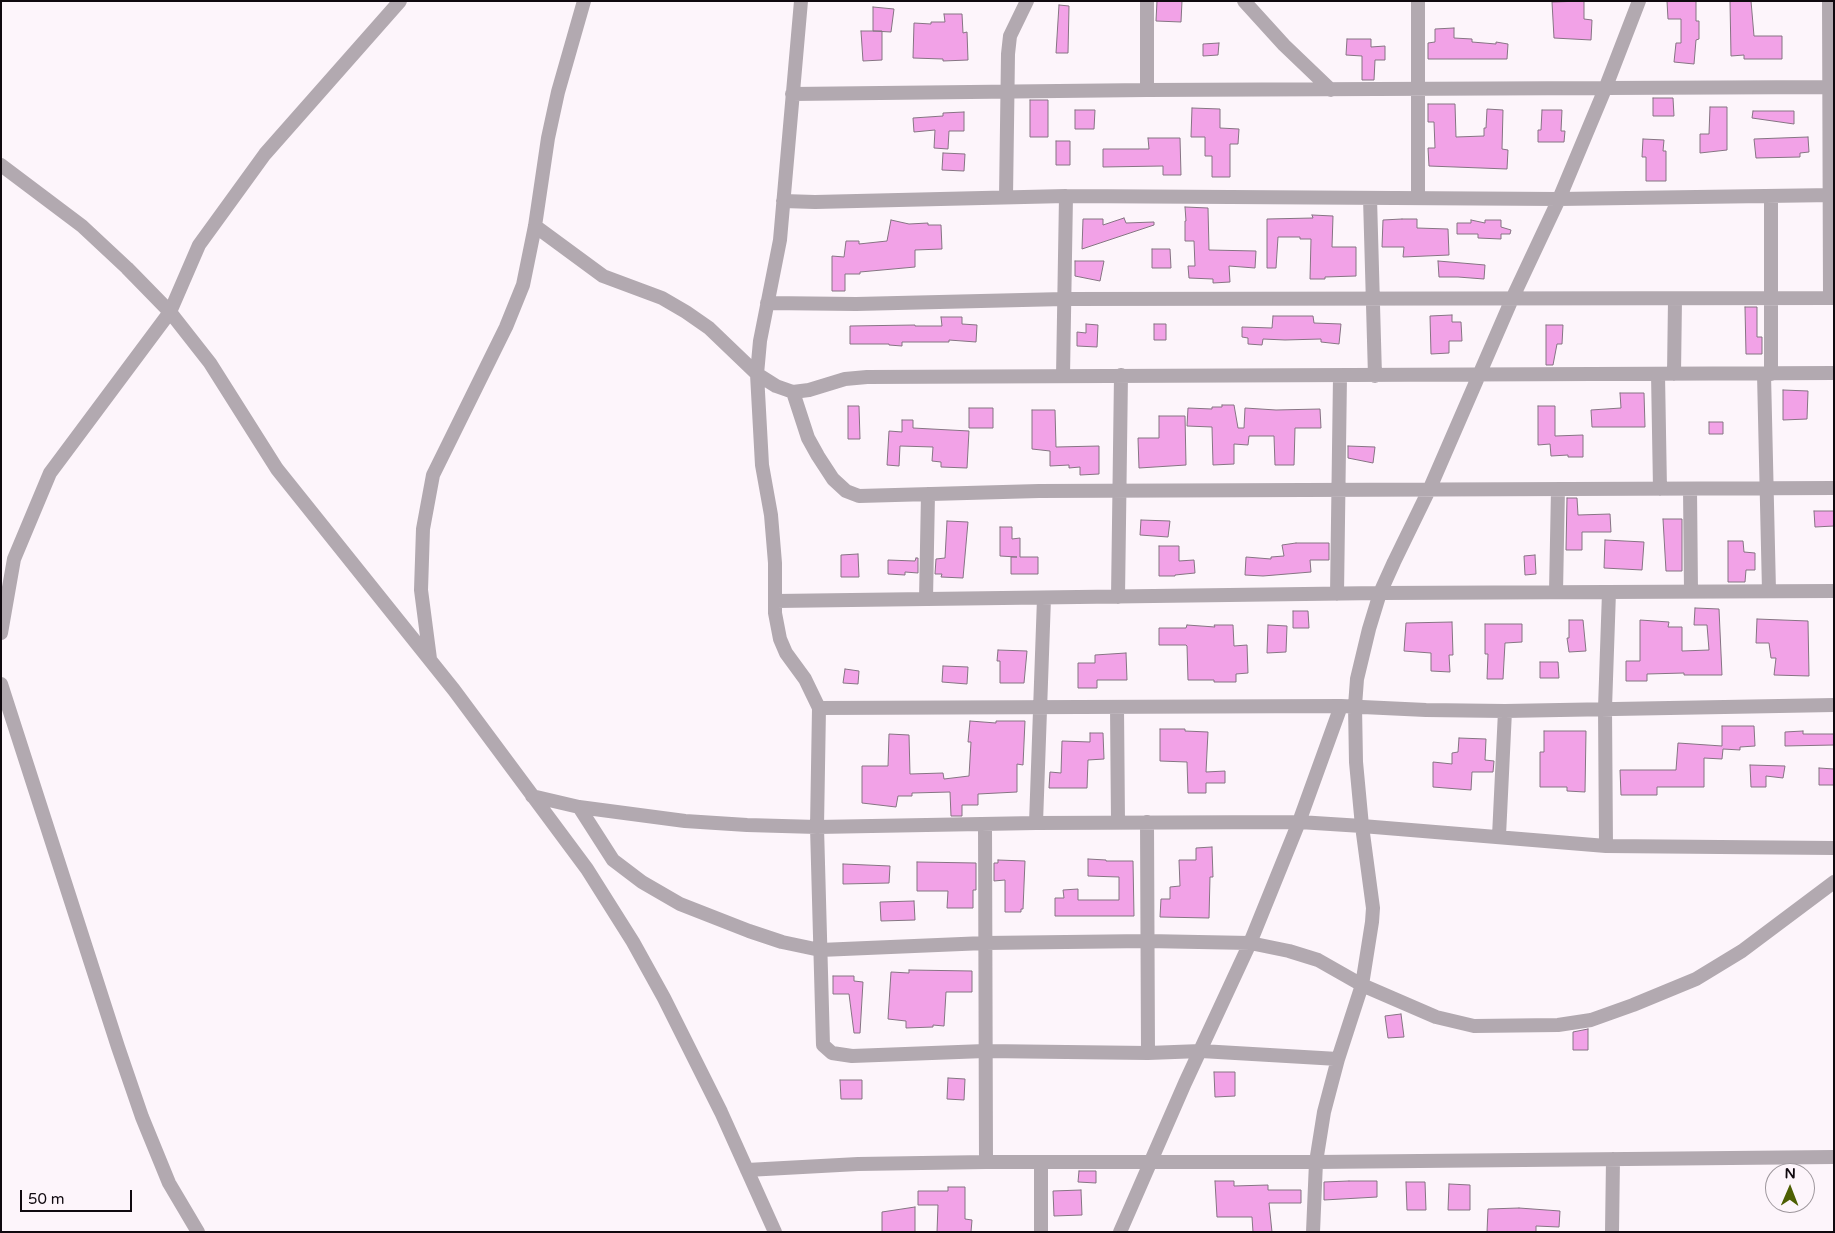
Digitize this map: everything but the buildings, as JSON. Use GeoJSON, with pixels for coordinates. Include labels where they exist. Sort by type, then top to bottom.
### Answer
{"type":"FeatureCollection","features":[{"type":"Feature","properties":{"kind":"street"},"geometry":{"type":"LineString","coordinates":[[1,633],[14,559],[50,473],[170,312],[199,245],[265,154],[400,1]]}},
{"type":"Feature","properties":{"kind":"street"},"geometry":{"type":"LineString","coordinates":[[430,661],[421,590],[423,529],[433,476],[506,327],[523,285],[535,226],[548,138],[584,1]]}},
{"type":"Feature","properties":{"kind":"street"},"geometry":{"type":"LineString","coordinates":[[801,1],[780,240],[760,341],[757,374],[762,466],[771,515],[775,563],[775,614],[780,639],[786,653],[804,679],[819,708],[817,827],[823,1045],[832,1053],[852,1056],[986,1052],[1148,1053],[1200,1051],[1338,1059]]}},
{"type":"Feature","properties":{"kind":"street"},"geometry":{"type":"LineString","coordinates":[[1006,197],[1010,36],[1027,1]]}},
{"type":"Feature","properties":{"kind":"street"},"geometry":{"type":"LineString","coordinates":[[1146,1],[1147,90]]}},
{"type":"Feature","properties":{"kind":"street"},"geometry":{"type":"LineString","coordinates":[[1244,1],[1284,45],[1331,90]]}},
{"type":"Feature","properties":{"kind":"street"},"geometry":{"type":"LineString","coordinates":[[1418,1],[1418,198]]}},
{"type":"Feature","properties":{"kind":"street"},"geometry":{"type":"LineString","coordinates":[[1120,1232],[1185,1083],[1250,943],[1348,706],[1380,593],[1430,488],[1478,375],[1558,199],[1606,89],[1639,1]]}},
{"type":"Feature","properties":{"kind":"street"},"geometry":{"type":"LineString","coordinates":[[767,302],[856,304],[1064,300],[1832,298],[1830,1]]}},
{"type":"Feature","properties":{"kind":"street"},"geometry":{"type":"LineString","coordinates":[[792,94],[1147,90],[1832,87]]}},
{"type":"Feature","properties":{"kind":"street"},"geometry":{"type":"LineString","coordinates":[[1,165],[82,226],[170,312],[210,363],[277,470],[454,690],[587,869],[633,942],[677,1024],[721,1112],[775,1232]]}},
{"type":"Feature","properties":{"kind":"street"},"geometry":{"type":"LineString","coordinates":[[783,201],[815,202],[1066,196],[1558,199],[1832,195]]}},
{"type":"Feature","properties":{"kind":"street"},"geometry":{"type":"LineString","coordinates":[[1063,376],[1066,196]]}},
{"type":"Feature","properties":{"kind":"street"},"geometry":{"type":"LineString","coordinates":[[1769,591],[1767,374],[1771,298],[1771,196]]}},
{"type":"Feature","properties":{"kind":"street"},"geometry":{"type":"LineString","coordinates":[[1370,198],[1375,376]]}},
{"type":"Feature","properties":{"kind":"street"},"geometry":{"type":"LineString","coordinates":[[535,226],[603,276],[662,298],[686,312],[709,328],[757,374],[776,386],[793,392],[809,390],[845,379],[867,377],[1834,374]]}},
{"type":"Feature","properties":{"kind":"street"},"geometry":{"type":"LineString","coordinates":[[1674,374],[1675,299]]}},
{"type":"Feature","properties":{"kind":"street"},"geometry":{"type":"LineString","coordinates":[[1658,374],[1660,489]]}},
{"type":"Feature","properties":{"kind":"street"},"geometry":{"type":"LineString","coordinates":[[1118,597],[1120,376]]}},
{"type":"Feature","properties":{"kind":"street"},"geometry":{"type":"LineString","coordinates":[[1337,594],[1340,376]]}},
{"type":"Feature","properties":{"kind":"street"},"geometry":{"type":"LineString","coordinates":[[793,392],[808,438],[818,456],[833,479],[846,491],[859,496],[1430,488],[1834,488]]}},
{"type":"Feature","properties":{"kind":"street"},"geometry":{"type":"LineString","coordinates":[[1556,592],[1558,489]]}},
{"type":"Feature","properties":{"kind":"street"},"geometry":{"type":"LineString","coordinates":[[1690,489],[1691,591]]}},
{"type":"Feature","properties":{"kind":"street"},"geometry":{"type":"LineString","coordinates":[[926,599],[928,494]]}},
{"type":"Feature","properties":{"kind":"street"},"geometry":{"type":"LineString","coordinates":[[776,602],[1380,593],[1834,591]]}},
{"type":"Feature","properties":{"kind":"street"},"geometry":{"type":"LineString","coordinates":[[1606,846],[1605,708],[1609,592]]}},
{"type":"Feature","properties":{"kind":"street"},"geometry":{"type":"LineString","coordinates":[[1036,822],[1044,598]]}},
{"type":"Feature","properties":{"kind":"street"},"geometry":{"type":"LineString","coordinates":[[1,684],[142,1117],[169,1183],[198,1232]]}},
{"type":"Feature","properties":{"kind":"street"},"geometry":{"type":"LineString","coordinates":[[819,708],[1348,706],[1426,710],[1505,711],[1834,705]]}},
{"type":"Feature","properties":{"kind":"street"},"geometry":{"type":"LineString","coordinates":[[1313,1232],[1316,1162],[1324,1112],[1338,1059],[1362,985],[1373,908],[1348,706]]}},
{"type":"Feature","properties":{"kind":"street"},"geometry":{"type":"LineString","coordinates":[[1117,707],[1118,822]]}},
{"type":"Feature","properties":{"kind":"street"},"geometry":{"type":"LineString","coordinates":[[1500,836],[1505,711]]}},
{"type":"Feature","properties":{"kind":"street"},"geometry":{"type":"LineString","coordinates":[[532,796],[578,807],[685,821],[817,827],[1036,822],[1299,822],[1500,836],[1606,846],[1834,848]]}},
{"type":"Feature","properties":{"kind":"street"},"geometry":{"type":"LineString","coordinates":[[578,807],[613,860],[642,882],[680,904],[782,942],[820,950],[985,943],[1147,940],[1250,943],[1289,950],[1318,960],[1362,985],[1436,1017],[1474,1026],[1558,1025],[1591,1020],[1633,1005],[1696,979],[1742,951],[1834,882]]}},
{"type":"Feature","properties":{"kind":"street"},"geometry":{"type":"LineString","coordinates":[[1147,822],[1148,1053]]}},
{"type":"Feature","properties":{"kind":"street"},"geometry":{"type":"LineString","coordinates":[[985,824],[986,1162]]}},
{"type":"Feature","properties":{"kind":"street"},"geometry":{"type":"LineString","coordinates":[[747,1170],[858,1164],[986,1162],[1316,1162],[1834,1157]]}},
{"type":"Feature","properties":{"kind":"street"},"geometry":{"type":"LineString","coordinates":[[1612,1232],[1613,1159]]}},
{"type":"Feature","properties":{"kind":"street"},"geometry":{"type":"LineString","coordinates":[[1041,1163],[1041,1232]]}}]}
